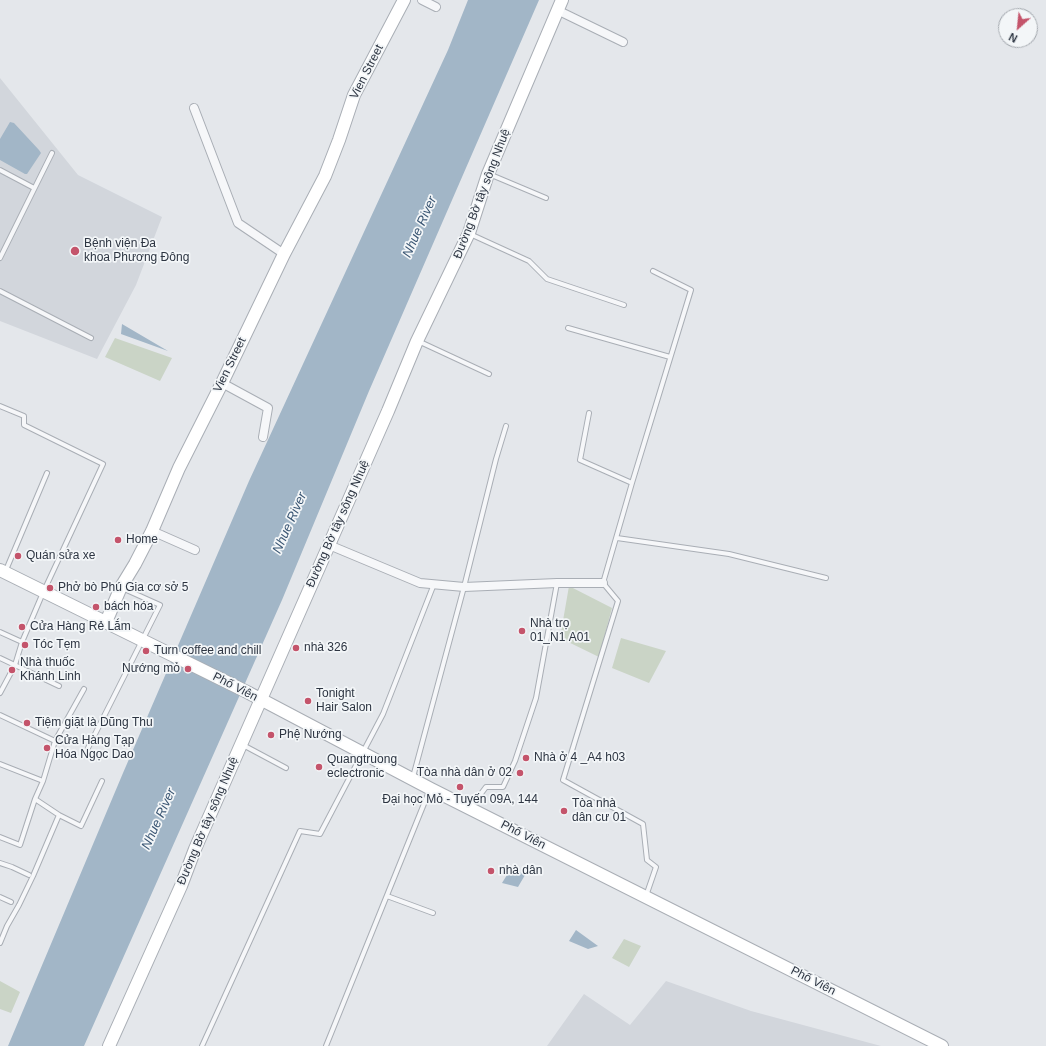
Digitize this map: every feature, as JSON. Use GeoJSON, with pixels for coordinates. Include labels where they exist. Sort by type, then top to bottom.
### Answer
{"type":"FeatureCollection","features":[{"type":"Feature","properties":{"kind":"street","name":"Vien Street"},"geometry":{"type":"LineString","coordinates":[[106,622],[121,588],[152,530],[179,468],[284,254],[325,176],[354,95],[404,0]]}},
{"type":"Feature","properties":{"kind":"street"},"geometry":{"type":"LineString","coordinates":[[422,0],[436,8]]}},
{"type":"Feature","properties":{"kind":"street"},"geometry":{"type":"LineString","coordinates":[[560,5],[623,42]]}},
{"type":"Feature","properties":{"kind":"street","name":"Đường Bờ tây sông Nhuệ"},"geometry":{"type":"LineString","coordinates":[[109,1046],[181,886],[195,849],[388,411],[417,341],[470,233],[488,174],[560,5]]}},
{"type":"Feature","properties":{"kind":"street"},"geometry":{"type":"LineString","coordinates":[[194,108],[238,223],[284,254]]}},
{"type":"Feature","properties":{"kind":"street"},"geometry":{"type":"LineString","coordinates":[[222,383],[268,408],[263,437]]}},
{"type":"Feature","properties":{"kind":"street"},"geometry":{"type":"LineString","coordinates":[[152,530],[195,550]]}},
{"type":"Feature","properties":{"kind":"street"},"geometry":{"type":"LineString","coordinates":[[329,545],[420,583],[464,587],[558,583],[603,583]]}},
{"type":"Feature","properties":{"kind":"street"},"geometry":{"type":"LineString","coordinates":[[3,571],[106,622]]}},
{"type":"Feature","properties":{"kind":"street","name":"Phố Viên"},"geometry":{"type":"LineString","coordinates":[[106,622],[247,692],[470,809],[942,1046]]}},
{"type":"Feature","properties":{"kind":"lane"},"geometry":{"type":"LineString","coordinates":[[0,258],[52,153]]}},
{"type":"Feature","properties":{"kind":"lane"},"geometry":{"type":"LineString","coordinates":[[0,170],[34,188]]}},
{"type":"Feature","properties":{"kind":"lane"},"geometry":{"type":"LineString","coordinates":[[488,174],[546,198]]}},
{"type":"Feature","properties":{"kind":"lane"},"geometry":{"type":"LineString","coordinates":[[470,233],[529,261],[546,278],[624,304]]}},
{"type":"Feature","properties":{"kind":"lane"},"geometry":{"type":"LineString","coordinates":[[646,897],[656,867],[647,860],[643,824],[563,780],[618,601],[603,583],[691,290],[653,271]]}},
{"type":"Feature","properties":{"kind":"lane"},"geometry":{"type":"LineString","coordinates":[[0,291],[91,338]]}},
{"type":"Feature","properties":{"kind":"lane"},"geometry":{"type":"LineString","coordinates":[[568,328],[670,357]]}},
{"type":"Feature","properties":{"kind":"lane"},"geometry":{"type":"LineString","coordinates":[[417,341],[489,374]]}},
{"type":"Feature","properties":{"kind":"lane"},"geometry":{"type":"LineString","coordinates":[[0,406],[24,416],[24,425],[103,464],[44,591],[22,642],[15,665],[0,693]]}},
{"type":"Feature","properties":{"kind":"lane"},"geometry":{"type":"LineString","coordinates":[[589,413],[580,460],[632,483]]}},
{"type":"Feature","properties":{"kind":"lane"},"geometry":{"type":"LineString","coordinates":[[412,779],[506,426]]}},
{"type":"Feature","properties":{"kind":"lane"},"geometry":{"type":"LineString","coordinates":[[3,571],[47,473]]}},
{"type":"Feature","properties":{"kind":"lane"},"geometry":{"type":"LineString","coordinates":[[617,538],[729,554],[826,578]]}},
{"type":"Feature","properties":{"kind":"lane"},"geometry":{"type":"LineString","coordinates":[[470,809],[486,787],[503,787],[515,761],[536,698],[558,583]]}},
{"type":"Feature","properties":{"kind":"lane"},"geometry":{"type":"LineString","coordinates":[[202,1046],[300,831],[320,834],[363,754],[383,714],[434,584]]}},
{"type":"Feature","properties":{"kind":"lane"},"geometry":{"type":"LineString","coordinates":[[88,748],[160,605],[121,588]]}},
{"type":"Feature","properties":{"kind":"lane"},"geometry":{"type":"LineString","coordinates":[[0,632],[22,642]]}},
{"type":"Feature","properties":{"kind":"lane"},"geometry":{"type":"LineString","coordinates":[[0,658],[59,686]]}},
{"type":"Feature","properties":{"kind":"lane"},"geometry":{"type":"LineString","coordinates":[[0,681],[5,684]]}},
{"type":"Feature","properties":{"kind":"lane"},"geometry":{"type":"LineString","coordinates":[[0,837],[20,845],[43,781],[55,741],[84,689]]}},
{"type":"Feature","properties":{"kind":"lane"},"geometry":{"type":"LineString","coordinates":[[0,715],[55,741]]}},
{"type":"Feature","properties":{"kind":"lane"},"geometry":{"type":"LineString","coordinates":[[241,744],[286,768]]}},
{"type":"Feature","properties":{"kind":"lane"},"geometry":{"type":"LineString","coordinates":[[0,764],[43,781]]}},
{"type":"Feature","properties":{"kind":"lane"},"geometry":{"type":"LineString","coordinates":[[35,800],[59,815],[81,826],[102,781]]}},
{"type":"Feature","properties":{"kind":"lane"},"geometry":{"type":"LineString","coordinates":[[326,1046],[431,789]]}},
{"type":"Feature","properties":{"kind":"lane"},"geometry":{"type":"LineString","coordinates":[[0,942],[7,926],[20,905],[59,815]]}},
{"type":"Feature","properties":{"kind":"lane"},"geometry":{"type":"LineString","coordinates":[[0,863],[29,875]]}},
{"type":"Feature","properties":{"kind":"lane"},"geometry":{"type":"LineString","coordinates":[[387,896],[433,913]]}},
{"type":"Feature","properties":{"kind":"lane"},"geometry":{"type":"LineString","coordinates":[[0,897],[11,902]]}},
{"type":"Feature","properties":{"kind":"shaded area","name":"Bệnh viện Đa khoa Phương Đông"},"geometry":{"type":"Polygon","coordinates":[[[0,78],[78,175],[162,217],[136,285],[97,359],[0,321],[0,78]]]}},
{"type":"Feature","properties":{"kind":"shaded area"},"geometry":{"type":"Polygon","coordinates":[[[666,981],[751,1011],[881,1046],[547,1046],[584,994],[630,1025],[666,981]]]}},
{"type":"Feature","properties":{"kind":"green space"},"geometry":{"type":"Polygon","coordinates":[[[115,338],[172,358],[160,381],[105,357],[115,338]]]}},
{"type":"Feature","properties":{"kind":"green space"},"geometry":{"type":"Polygon","coordinates":[[[569,586],[612,608],[599,657],[560,638],[569,586]]]}},
{"type":"Feature","properties":{"kind":"green space"},"geometry":{"type":"Polygon","coordinates":[[[621,638],[666,651],[649,683],[612,668],[621,638]]]}},
{"type":"Feature","properties":{"kind":"green space"},"geometry":{"type":"Polygon","coordinates":[[[624,939],[641,946],[629,967],[612,958],[624,939]]]}},
{"type":"Feature","properties":{"kind":"green space"},"geometry":{"type":"Polygon","coordinates":[[[0,981],[20,992],[11,1013],[0,1009],[0,981]]]}},
{"type":"Feature","properties":{"kind":"water","name":"Nhue River"},"geometry":{"type":"Polygon","coordinates":[[[468,0],[539,0],[369,391],[282,600],[84,1046],[8,1046],[123,773],[249,481],[448,50],[468,0]]]}},
{"type":"Feature","properties":{"kind":"water"},"geometry":{"type":"Polygon","coordinates":[[[10,122],[14,123],[41,153],[27,174],[0,160],[0,139],[10,122]]]}},
{"type":"Feature","properties":{"kind":"water"},"geometry":{"type":"Polygon","coordinates":[[[122,324],[168,351],[121,334],[122,324]]]}},
{"type":"Feature","properties":{"kind":"water"},"geometry":{"type":"Polygon","coordinates":[[[512,867],[525,875],[518,887],[502,883],[512,867]]]}},
{"type":"Feature","properties":{"kind":"water"},"geometry":{"type":"Polygon","coordinates":[[[576,930],[598,946],[588,949],[569,941],[576,930]]]}},
{"type":"Feature","properties":{"kind":"place","name":"Bệnh viện Đa khoa Phương Đông"},"geometry":{"type":"Point","coordinates":[75,251]}},
{"type":"Feature","properties":{"kind":"place","name":"Home"},"geometry":{"type":"Point","coordinates":[118,540]}},
{"type":"Feature","properties":{"kind":"place","name":"Quán sửa xe"},"geometry":{"type":"Point","coordinates":[18,556]}},
{"type":"Feature","properties":{"kind":"place","name":"Phở bò Phú Gia cơ sở 5"},"geometry":{"type":"Point","coordinates":[50,588]}},
{"type":"Feature","properties":{"kind":"place","name":"bách hóa"},"geometry":{"type":"Point","coordinates":[96,607]}},
{"type":"Feature","properties":{"kind":"place","name":"Cửa Hàng Rẻ Lắm"},"geometry":{"type":"Point","coordinates":[22,627]}},
{"type":"Feature","properties":{"kind":"place","name":"Nhà trọ 01_N1 A01"},"geometry":{"type":"Point","coordinates":[522,631]}},
{"type":"Feature","properties":{"kind":"place","name":"Tóc Tẹm"},"geometry":{"type":"Point","coordinates":[25,645]}},
{"type":"Feature","properties":{"kind":"place","name":"nhà 326"},"geometry":{"type":"Point","coordinates":[296,648]}},
{"type":"Feature","properties":{"kind":"place","name":"Turn coffee and chill"},"geometry":{"type":"Point","coordinates":[146,651]}},
{"type":"Feature","properties":{"kind":"place","name":"Nướng mỏ"},"geometry":{"type":"Point","coordinates":[188,669]}},
{"type":"Feature","properties":{"kind":"place","name":"Nhà thuốc Khánh Linh"},"geometry":{"type":"Point","coordinates":[12,670]}},
{"type":"Feature","properties":{"kind":"place","name":"Tonight Hair Salon"},"geometry":{"type":"Point","coordinates":[308,701]}},
{"type":"Feature","properties":{"kind":"place","name":"Tiệm giặt là Dũng Thu"},"geometry":{"type":"Point","coordinates":[27,723]}},
{"type":"Feature","properties":{"kind":"place","name":"Phệ Nướng"},"geometry":{"type":"Point","coordinates":[271,735]}},
{"type":"Feature","properties":{"kind":"place","name":"Cửa Hàng Tạp Hóa Ngọc Dao"},"geometry":{"type":"Point","coordinates":[47,748]}},
{"type":"Feature","properties":{"kind":"place","name":"Nhà ở 4 _A4 h03"},"geometry":{"type":"Point","coordinates":[526,758]}},
{"type":"Feature","properties":{"kind":"place","name":"Quangtruong eclectronic"},"geometry":{"type":"Point","coordinates":[319,767]}},
{"type":"Feature","properties":{"kind":"place","name":"Tòa nhà dân ở 02"},"geometry":{"type":"Point","coordinates":[520,773]}},
{"type":"Feature","properties":{"kind":"place","name":"Đại học Mỏ - Tuyến 09A, 144"},"geometry":{"type":"Point","coordinates":[460,787]}},
{"type":"Feature","properties":{"kind":"place","name":"Tòa nhà dân cư 01"},"geometry":{"type":"Point","coordinates":[564,811]}},
{"type":"Feature","properties":{"kind":"place","name":"nhà dân"},"geometry":{"type":"Point","coordinates":[491,871]}}]}
